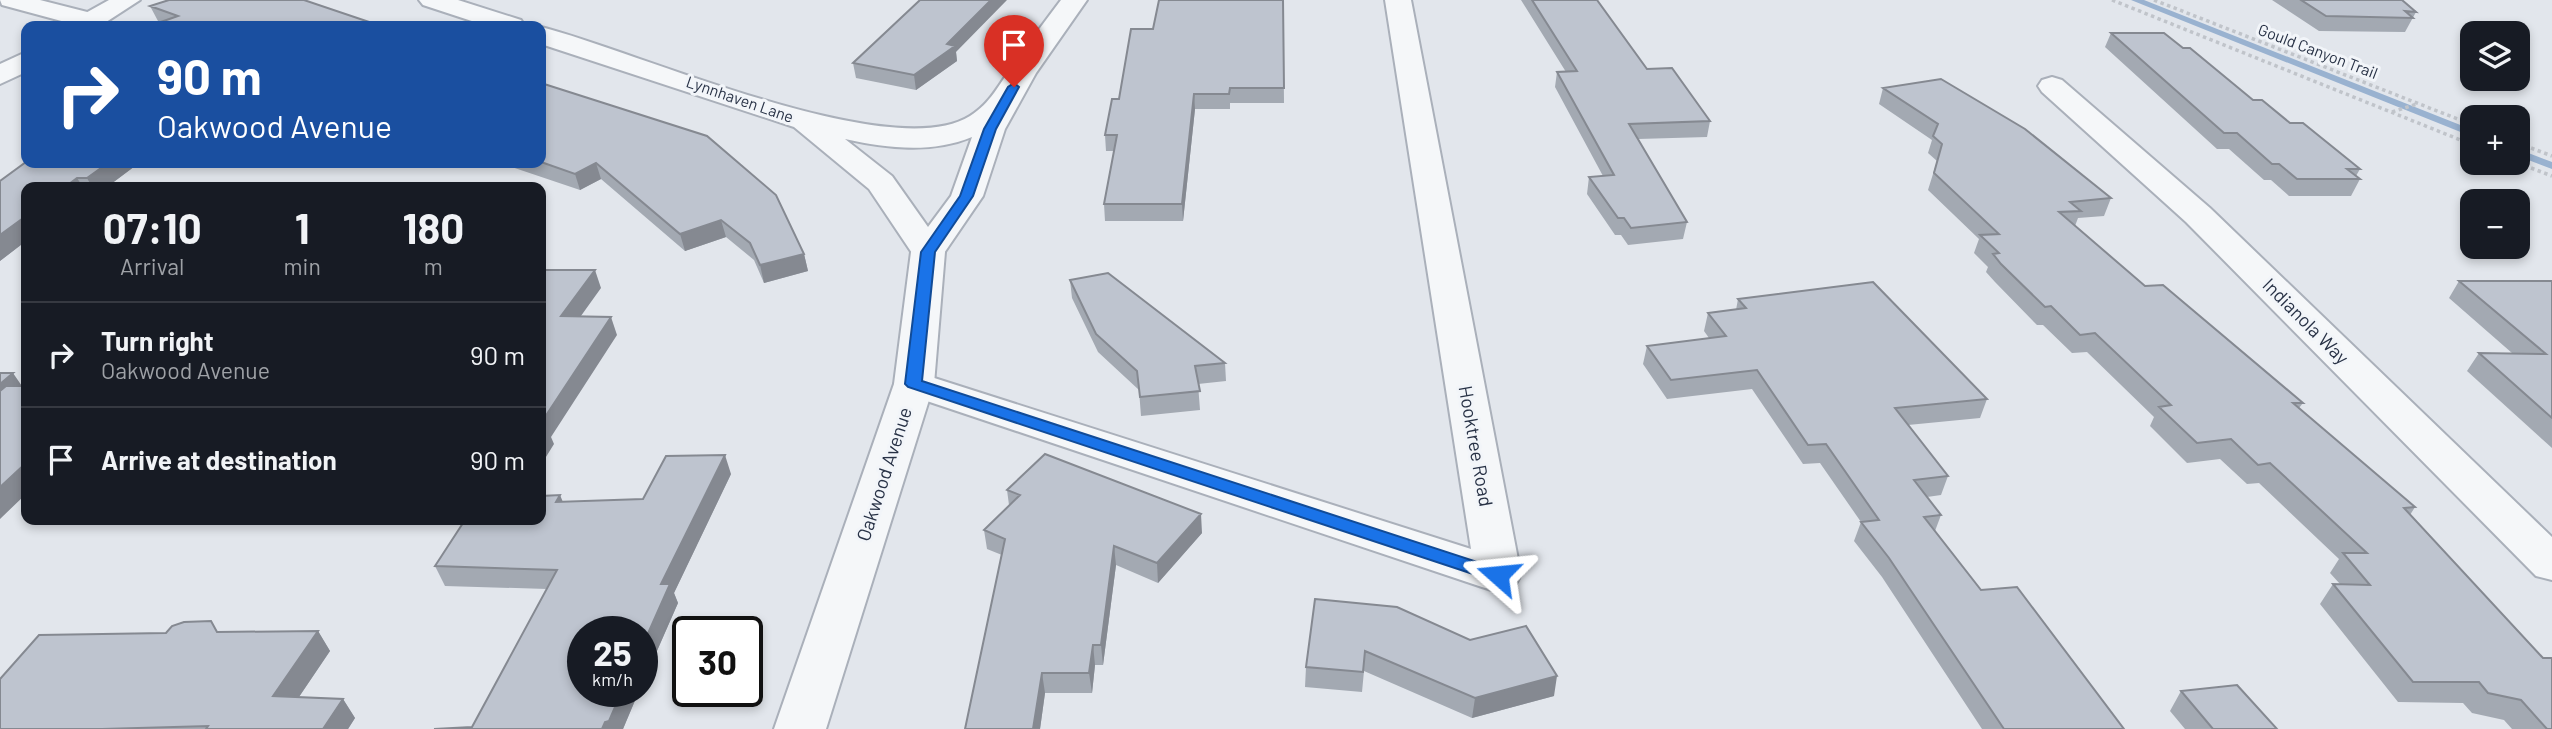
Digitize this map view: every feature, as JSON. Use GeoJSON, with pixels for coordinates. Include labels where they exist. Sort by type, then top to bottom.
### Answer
{"type":"FeatureCollection","features":[{"type":"Feature","properties":{"kind":"street"},"geometry":{"type":"LineString","coordinates":[[11,0],[77,21]]}},
{"type":"Feature","properties":{"kind":"street"},"geometry":{"type":"LineString","coordinates":[[91,21],[127,0]]}},
{"type":"Feature","properties":{"kind":"street","name":"Oakwood Avenue"},"geometry":{"type":"LineString","coordinates":[[800,729],[914,384],[928,252],[967,196],[990,129],[1022,72],[1074,0]]}},
{"type":"Feature","properties":{"kind":"street","name":"Hooktree Road"},"geometry":{"type":"LineString","coordinates":[[914,384],[1498,575],[1398,0]]}},
{"type":"Feature","properties":{"kind":"street"},"geometry":{"type":"LineString","coordinates":[[448,2],[499,21]]}},
{"type":"Feature","properties":{"kind":"street","name":"Lynnhaven Lane"},"geometry":{"type":"LineString","coordinates":[[546,37],[804,121],[881,183],[928,252]]}},
{"type":"Feature","properties":{"kind":"street"},"geometry":{"type":"LineString","coordinates":[[0,76],[21,63]]}},
{"type":"Feature","properties":{"kind":"street","name":"Indianola Way"},"geometry":{"type":"LineString","coordinates":[[2052,86],[2198,215],[2552,564]]}},
{"type":"Feature","properties":{"kind":"street"},"geometry":{"type":"LineString","coordinates":[[804,121],[867,134],[928,139],[951,136],[976,125],[1005,102]]}},
{"type":"Feature","properties":{"kind":"path"},"geometry":{"type":"LineString","coordinates":[[2112,0],[2460,140]]}},
{"type":"Feature","properties":{"kind":"path","name":"Gould Canyon Trail"},"geometry":{"type":"LineString","coordinates":[[2154,0],[2460,120]]}},
{"type":"Feature","properties":{"kind":"path"},"geometry":{"type":"LineString","coordinates":[[2392,113],[2418,104]]}},
{"type":"Feature","properties":{"kind":"path"},"geometry":{"type":"LineString","coordinates":[[2530,148],[2552,156]]}},
{"type":"Feature","properties":{"kind":"path"},"geometry":{"type":"LineString","coordinates":[[2530,168],[2552,176]]}},
{"type":"Feature","properties":{"kind":"building"},"geometry":{"type":"Polygon","coordinates":[[[169,0],[304,0],[366,21],[164,21],[178,16],[150,6],[169,0]]]}},
{"type":"Feature","properties":{"kind":"building"},"geometry":{"type":"Polygon","coordinates":[[[920,0],[991,0],[947,44],[955,46],[914,75],[853,63],[920,0]]]}},
{"type":"Feature","properties":{"kind":"building"},"geometry":{"type":"Polygon","coordinates":[[[1159,0],[1283,0],[1284,88],[1230,88],[1229,94],[1194,94],[1182,204],[1104,204],[1117,135],[1105,135],[1112,99],[1119,99],[1131,29],[1153,29],[1159,0]]]}},
{"type":"Feature","properties":{"kind":"building"},"geometry":{"type":"Polygon","coordinates":[[[1532,0],[1597,0],[1647,69],[1672,68],[1710,121],[1629,124],[1687,222],[1631,228],[1624,218],[1618,218],[1589,177],[1614,175],[1557,72],[1577,71],[1532,0]]]}},
{"type":"Feature","properties":{"kind":"building"},"geometry":{"type":"Polygon","coordinates":[[[2301,0],[2402,0],[2416,12],[2405,11],[2413,18],[2326,16],[2301,0]]]}},
{"type":"Feature","properties":{"kind":"building"},"geometry":{"type":"Polygon","coordinates":[[[2111,33],[2164,33],[2183,48],[2190,48],[2253,100],[2262,100],[2290,123],[2303,123],[2360,169],[2347,169],[2360,179],[2297,179],[2279,164],[2272,164],[2237,133],[2224,133],[2111,33]]]}},
{"type":"Feature","properties":{"kind":"building"},"geometry":{"type":"Polygon","coordinates":[[[1941,79],[2025,129],[2111,198],[2070,202],[2081,211],[2059,212],[2145,286],[2163,285],[2303,403],[2293,403],[2415,507],[2404,508],[2543,658],[2552,658],[2552,729],[2547,729],[2521,700],[2488,693],[2479,682],[2413,682],[2333,584],[2370,585],[2343,553],[2367,553],[2270,463],[2258,465],[2231,439],[2197,443],[2159,407],[2171,405],[2095,333],[2080,335],[2051,306],[2045,307],[2001,264],[1993,254],[1999,253],[1980,235],[1999,234],[1934,173],[1942,144],[1933,136],[1938,124],[1883,88],[1941,79]]]}},
{"type":"Feature","properties":{"kind":"building"},"geometry":{"type":"Polygon","coordinates":[[[546,85],[707,136],[776,195],[804,254],[760,265],[750,243],[721,220],[680,234],[596,163],[575,174],[546,164],[546,85]]]}},
{"type":"Feature","properties":{"kind":"building"},"geometry":{"type":"Polygon","coordinates":[[[21,166],[21,168],[101,168],[87,178],[77,178],[72,182],[21,182],[21,220],[0,235],[0,181],[21,166]]]}},
{"type":"Feature","properties":{"kind":"building"},"geometry":{"type":"Polygon","coordinates":[[[546,270],[595,270],[561,316],[611,317],[546,415],[546,270]]]}},
{"type":"Feature","properties":{"kind":"building"},"geometry":{"type":"Polygon","coordinates":[[[1108,273],[1225,363],[1195,366],[1200,391],[1140,397],[1137,371],[1096,334],[1070,280],[1108,273]]]}},
{"type":"Feature","properties":{"kind":"building"},"geometry":{"type":"Polygon","coordinates":[[[2459,281],[2552,281],[2552,418],[2479,353],[2546,354],[2459,281]]]}},
{"type":"Feature","properties":{"kind":"building"},"geometry":{"type":"Polygon","coordinates":[[[1873,282],[1987,399],[1895,408],[1948,476],[1914,480],[1941,515],[1924,517],[1981,590],[2017,587],[2124,729],[2004,729],[1889,558],[1861,522],[1879,520],[1826,444],[1808,445],[1757,370],[1671,380],[1647,346],[1726,336],[1708,313],[1746,308],[1738,299],[1873,282]]]}},
{"type":"Feature","properties":{"kind":"building"},"geometry":{"type":"Polygon","coordinates":[[[0,373],[13,373],[0,384],[0,373]]]}},
{"type":"Feature","properties":{"kind":"building"},"geometry":{"type":"Polygon","coordinates":[[[6,386],[21,386],[21,468],[0,487],[0,391],[6,386]]]}},
{"type":"Feature","properties":{"kind":"building"},"geometry":{"type":"Polygon","coordinates":[[[1045,454],[1201,514],[1157,563],[1114,546],[1101,645],[1093,645],[1089,673],[1042,673],[1033,729],[965,729],[1005,539],[984,530],[1020,495],[1007,490],[1045,454]]]}},
{"type":"Feature","properties":{"kind":"building"},"geometry":{"type":"Polygon","coordinates":[[[725,455],[661,584],[670,584],[656,616],[567,616],[567,707],[615,707],[602,729],[434,729],[472,727],[557,570],[435,566],[462,525],[546,525],[546,496],[560,495],[556,502],[643,499],[666,456],[725,455]]]}},
{"type":"Feature","properties":{"kind":"building"},"geometry":{"type":"Polygon","coordinates":[[[1315,599],[1397,607],[1470,640],[1526,626],[1557,676],[1475,698],[1365,651],[1363,672],[1306,667],[1315,599]]]}},
{"type":"Feature","properties":{"kind":"building"},"geometry":{"type":"Polygon","coordinates":[[[211,621],[217,632],[318,631],[273,696],[343,699],[323,729],[206,729],[208,726],[0,729],[0,679],[39,635],[166,633],[172,626],[184,622],[211,621]]]}},
{"type":"Feature","properties":{"kind":"building"},"geometry":{"type":"Polygon","coordinates":[[[2237,685],[2277,729],[2213,729],[2181,691],[2237,685]]]}},
{"type":"Feature","properties":{"kind":"waterway"},"geometry":{"type":"LineString","coordinates":[[2136,0],[2460,129]]}},
{"type":"Feature","properties":{"kind":"waterway"},"geometry":{"type":"LineString","coordinates":[[2530,157],[2552,166]]}},
{"type":"Feature","properties":{"kind":"route"},"geometry":{"type":"LineString","coordinates":[[1014,87],[990,129],[967,196],[928,252],[914,384],[1498,575]]}}]}
